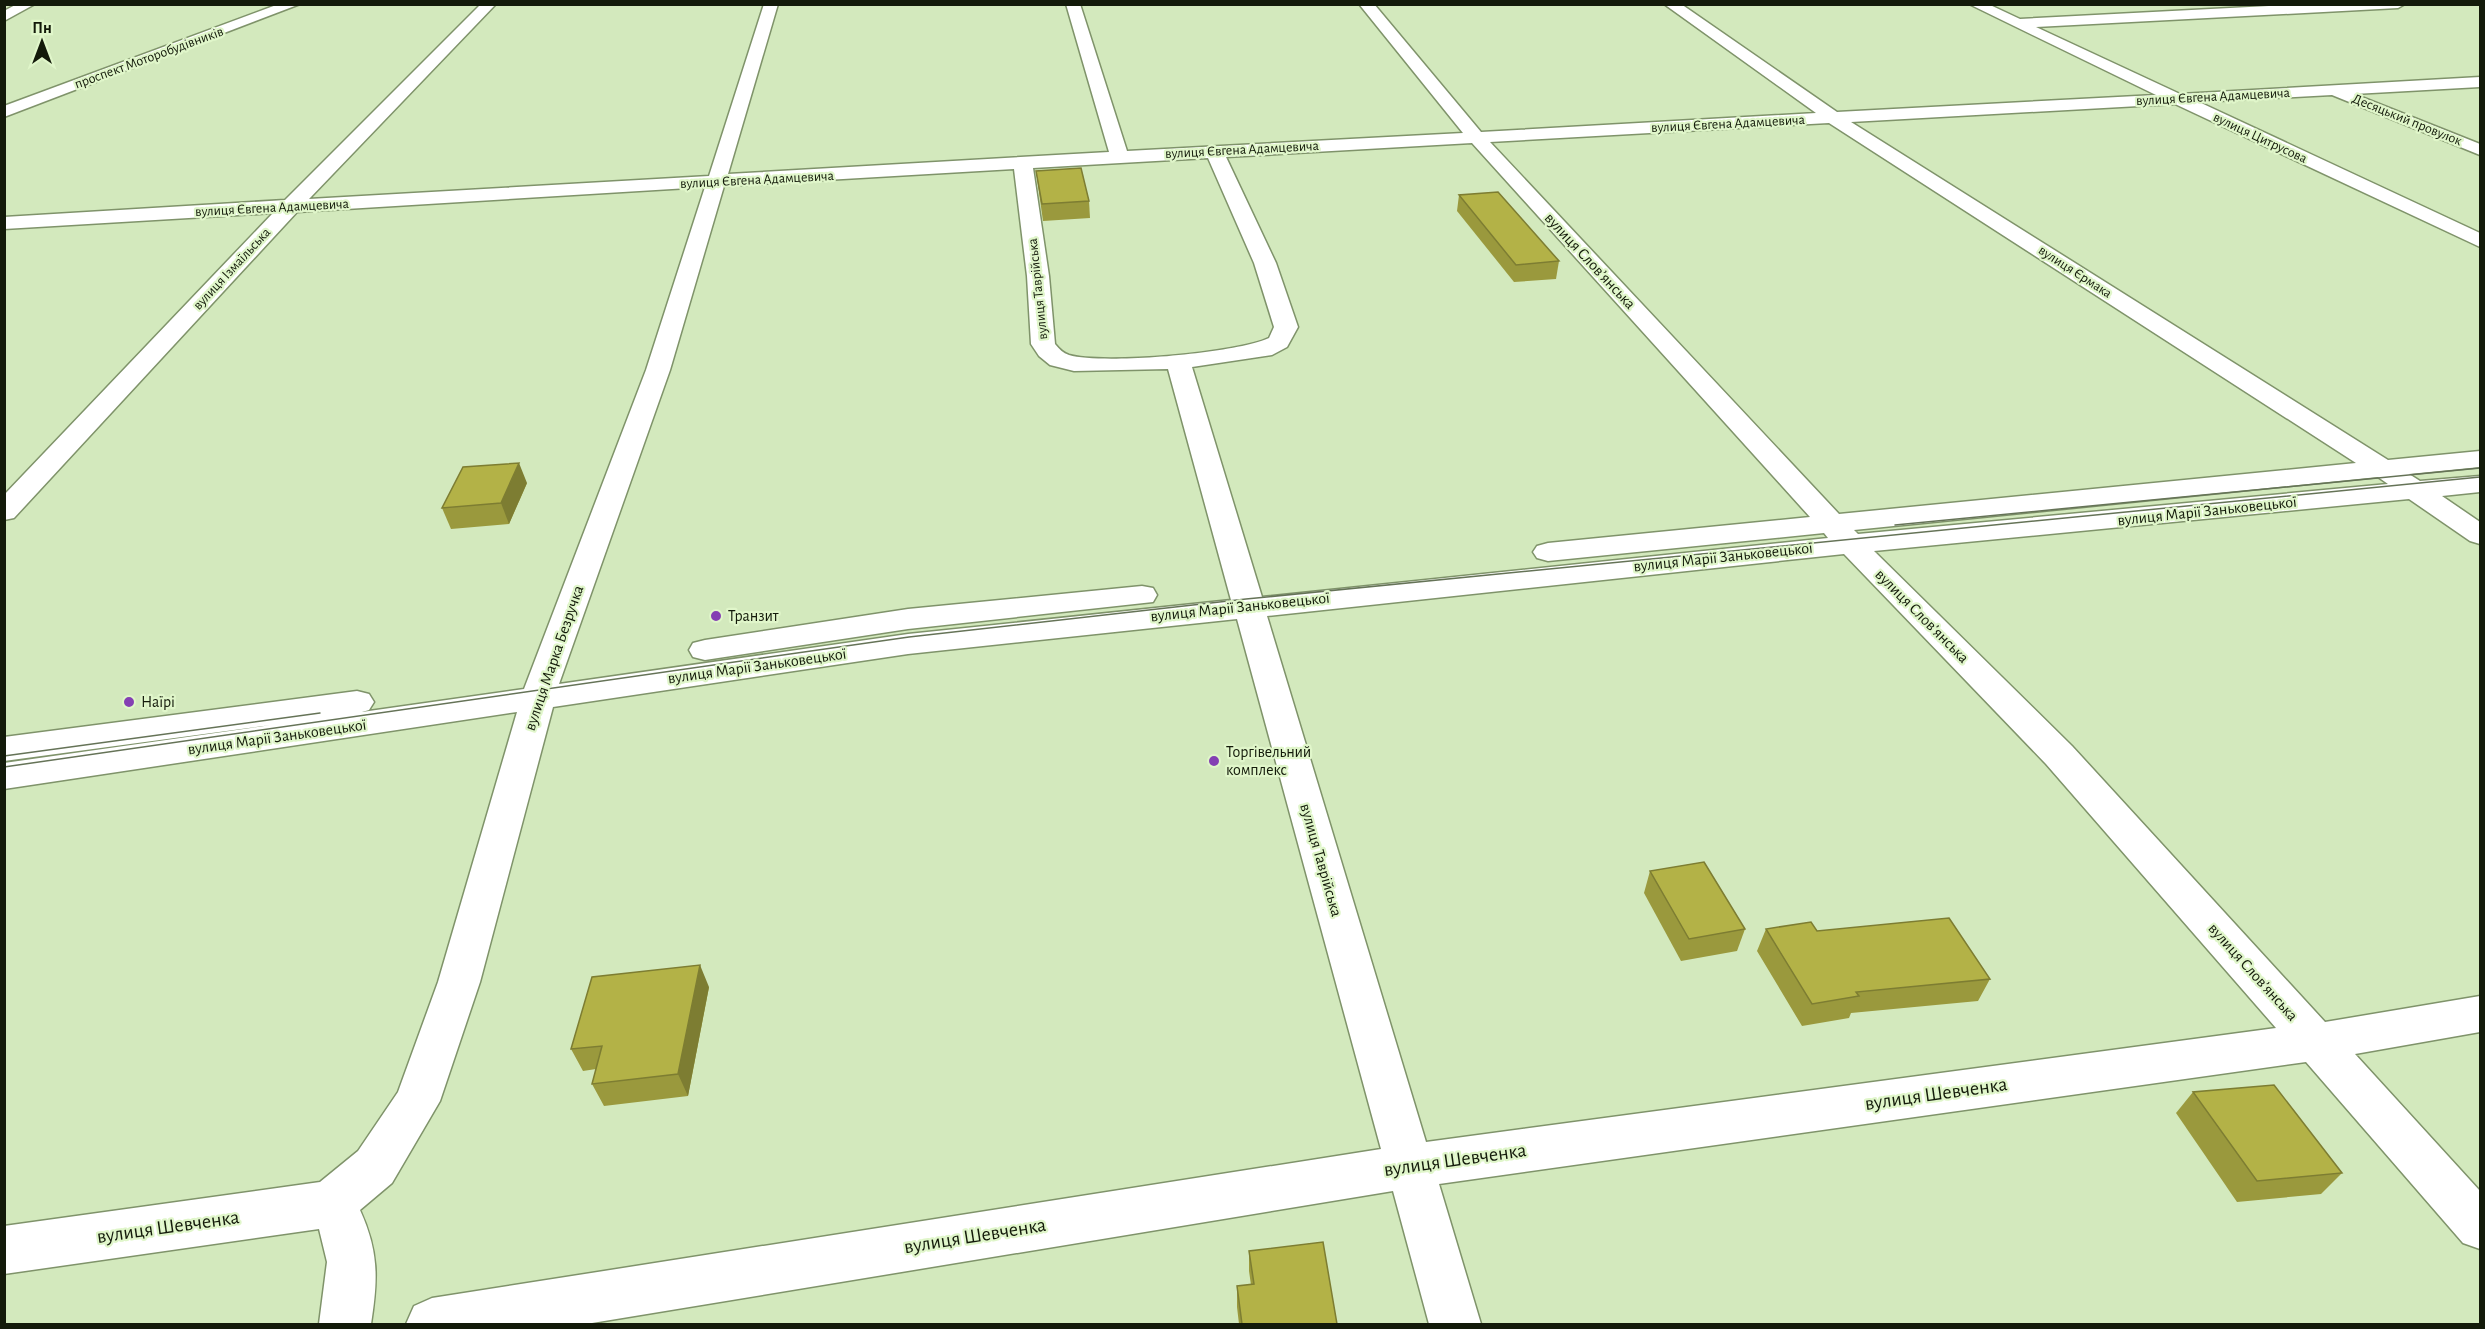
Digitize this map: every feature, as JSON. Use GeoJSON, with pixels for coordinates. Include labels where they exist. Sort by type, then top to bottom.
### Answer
{"type":"FeatureCollection","features":[{"type":"Feature","properties":{"kind":"street"},"geometry":{"type":"LineString","coordinates":[[4,17],[28,4]]}},
{"type":"Feature","properties":{"kind":"street","name":"проспект Моторобудівників"},"geometry":{"type":"LineString","coordinates":[[4,112],[293,4]]}},
{"type":"Feature","properties":{"kind":"street","name":"вулиця Ізмаїльська"},"geometry":{"type":"LineString","coordinates":[[4,512],[291,206],[489,4]]}},
{"type":"Feature","properties":{"kind":"street","name":"вулиця Марка Безручка"},"geometry":{"type":"LineString","coordinates":[[332,1204],[375,1167],[417,1101],[459,982],[542,687],[658,370],[771,4]]}},
{"type":"Feature","properties":{"kind":"street"},"geometry":{"type":"LineString","coordinates":[[1074,4],[1120,157]]}},
{"type":"Feature","properties":{"kind":"street","name":"вулиця Слов’янська"},"geometry":{"type":"LineString","coordinates":[[1366,4],[1476,137],[1841,533],[2059,755],[2481,1226]]}},
{"type":"Feature","properties":{"kind":"street","name":"вулиця Єрмака"},"geometry":{"type":"LineString","coordinates":[[1671,4],[1835,119],[2382,468],[2481,535]]}},
{"type":"Feature","properties":{"kind":"street","name":"вулиця Цитрусова"},"geometry":{"type":"LineString","coordinates":[[1976,4],[2481,241]]}},
{"type":"Feature","properties":{"kind":"street"},"geometry":{"type":"LineString","coordinates":[[2018,23],[2398,4]]}},
{"type":"Feature","properties":{"kind":"street","name":"вулиця Євгена Адамцевича"},"geometry":{"type":"LineString","coordinates":[[4,223],[716,183],[1120,157],[2481,82]]}},
{"type":"Feature","properties":{"kind":"street","name":"Десяцький провулок"},"geometry":{"type":"LineString","coordinates":[[2333,91],[2481,150]]}},
{"type":"Feature","properties":{"kind":"street","name":"вулиця Таврійська"},"geometry":{"type":"LineString","coordinates":[[1023,164],[1038,276],[1043,344],[1048,353],[1060,360],[1084,365],[1178,360],[1260,351],[1279,342],[1286,327],[1265,263],[1215,152]]}},
{"type":"Feature","properties":{"kind":"street","name":"вулиця Таврійська"},"geometry":{"type":"LineString","coordinates":[[1178,360],[1455,1324]]}},
{"type":"Feature","properties":{"kind":"street","name":"вулиця Марії Заньковецької"},"geometry":{"type":"LineString","coordinates":[[4,748],[908,644],[1245,595],[1841,533],[2382,468],[2481,459]]}},
{"type":"Feature","properties":{"kind":"street","name":"вулиця Марії Заньковецької"},"geometry":{"type":"LineString","coordinates":[[1841,533],[2481,484]]}},
{"type":"Feature","properties":{"kind":"street","name":"вулиця Марії Заньковецької"},"geometry":{"type":"LineString","coordinates":[[4,776],[542,687]]}},
{"type":"Feature","properties":{"kind":"street","name":"вулиця Шевченка"},"geometry":{"type":"LineString","coordinates":[[432,1324],[1410,1166],[2315,1042],[2481,1014]]}},
{"type":"Feature","properties":{"kind":"street"},"geometry":{"type":"LineString","coordinates":[[332,1204],[345,1226],[354,1261],[345,1324]]}},
{"type":"Feature","properties":{"kind":"street","name":"вулиця Шевченка"},"geometry":{"type":"LineString","coordinates":[[4,1250],[332,1204]]}},
{"type":"Feature","properties":{"kind":"building"},"geometry":{"type":"Polygon","coordinates":[[[1081,168],[1089,201],[1042,204],[1036,171],[1081,168]]]}},
{"type":"Feature","properties":{"kind":"building"},"geometry":{"type":"Polygon","coordinates":[[[1498,192],[1559,261],[1516,265],[1459,195],[1498,192]]]}},
{"type":"Feature","properties":{"kind":"building"},"geometry":{"type":"Polygon","coordinates":[[[519,463],[501,503],[442,508],[463,467],[519,463]]]}},
{"type":"Feature","properties":{"kind":"building"},"geometry":{"type":"Polygon","coordinates":[[[1704,862],[1745,929],[1689,939],[1650,871],[1704,862]]]}},
{"type":"Feature","properties":{"kind":"building"},"geometry":{"type":"Polygon","coordinates":[[[1949,918],[1990,979],[1856,992],[1859,996],[1812,1004],[1766,929],[1811,922],[1817,931],[1949,918]]]}},
{"type":"Feature","properties":{"kind":"building"},"geometry":{"type":"Polygon","coordinates":[[[700,965],[678,1074],[592,1084],[602,1046],[571,1049],[592,977],[700,965]]]}},
{"type":"Feature","properties":{"kind":"building"},"geometry":{"type":"Polygon","coordinates":[[[2274,1085],[2342,1173],[2257,1181],[2193,1092],[2274,1085]]]}},
{"type":"Feature","properties":{"kind":"building"},"geometry":{"type":"Polygon","coordinates":[[[1323,1242],[1337,1324],[1242,1324],[1237,1286],[1254,1284],[1249,1251],[1323,1242]]]}},
{"type":"Feature","properties":{"kind":"tram line"},"geometry":{"type":"LineString","coordinates":[[1895,525],[2480,468]]}},
{"type":"Feature","properties":{"kind":"tram line"},"geometry":{"type":"LineString","coordinates":[[4,767],[909,637],[1246,599],[2480,477]]}},
{"type":"Feature","properties":{"kind":"tram line"},"geometry":{"type":"LineString","coordinates":[[4,756],[320,713]]}},
{"type":"Feature","properties":{"kind":"place","name":"Транзит"},"geometry":{"type":"Point","coordinates":[716,616]}},
{"type":"Feature","properties":{"kind":"place","name":"Наїрі"},"geometry":{"type":"Point","coordinates":[129,702]}},
{"type":"Feature","properties":{"kind":"place","name":"Торгівельний комплекс"},"geometry":{"type":"Point","coordinates":[1214,761]}}]}
